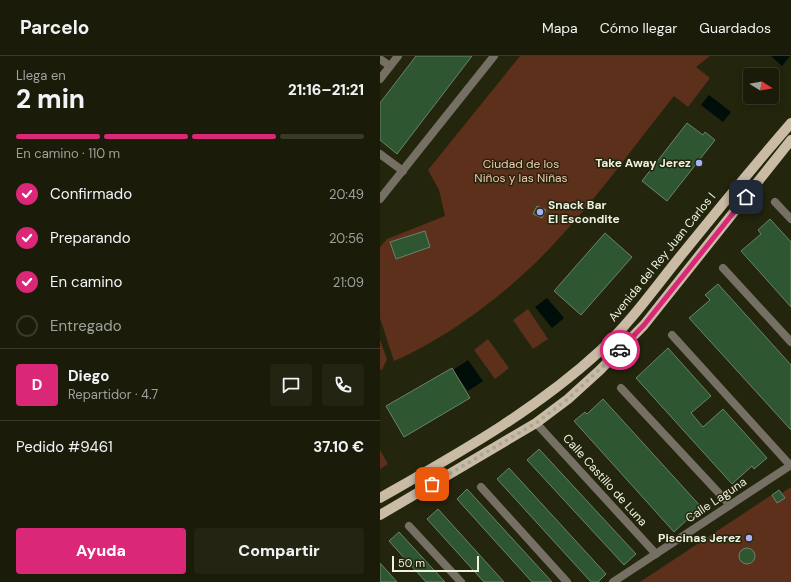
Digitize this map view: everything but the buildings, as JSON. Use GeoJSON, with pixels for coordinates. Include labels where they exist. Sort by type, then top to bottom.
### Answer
{"type":"FeatureCollection","features":[{"type":"Feature","properties":{"kind":"main road","name":"Avenida del Rey Juan Carlos I"},"geometry":{"type":"LineString","coordinates":[[380,498],[473,444],[542,400],[601,350],[642,306],[735,189],[791,122]]}},
{"type":"Feature","properties":{"kind":"main road"},"geometry":{"type":"LineString","coordinates":[[380,515],[536,423],[568,399],[600,370],[644,325],[791,140]]}},
{"type":"Feature","properties":{"kind":"street"},"geometry":{"type":"LineString","coordinates":[[380,79],[398,56]]}},
{"type":"Feature","properties":{"kind":"street"},"geometry":{"type":"LineString","coordinates":[[380,199],[494,56]]}},
{"type":"Feature","properties":{"kind":"street"},"geometry":{"type":"LineString","coordinates":[[380,59],[390,66]]}},
{"type":"Feature","properties":{"kind":"street"},"geometry":{"type":"LineString","coordinates":[[380,154],[402,171]]}},
{"type":"Feature","properties":{"kind":"street"},"geometry":{"type":"LineString","coordinates":[[775,202],[791,219]]}},
{"type":"Feature","properties":{"kind":"street"},"geometry":{"type":"LineString","coordinates":[[723,268],[791,342]]}},
{"type":"Feature","properties":{"kind":"street"},"geometry":{"type":"LineString","coordinates":[[672,335],[791,465]]}},
{"type":"Feature","properties":{"kind":"street"},"geometry":{"type":"LineString","coordinates":[[621,388],[730,505]]}},
{"type":"Feature","properties":{"kind":"street","name":"Calle Castillo de Luna"},"geometry":{"type":"LineString","coordinates":[[536,423],[656,554]]}},
{"type":"Feature","properties":{"kind":"street","name":"Calle Laguna"},"geometry":{"type":"LineString","coordinates":[[613,582],[791,465]]}},
{"type":"Feature","properties":{"kind":"street"},"geometry":{"type":"LineString","coordinates":[[481,487],[567,582]]}},
{"type":"Feature","properties":{"kind":"street"},"geometry":{"type":"LineString","coordinates":[[410,526],[461,582]]}},
{"type":"Feature","properties":{"kind":"green space","name":"Ciudad de los Niños y las Niñas"},"geometry":{"type":"Polygon","coordinates":[[[520,56],[710,56],[696,67],[710,78],[688,107],[674,96],[584,211],[551,247],[517,280],[478,312],[436,340],[394,361],[380,318],[380,247],[387,239],[445,216],[439,190],[428,170],[520,56]]]}},
{"type":"Feature","properties":{"kind":"green space"},"geometry":{"type":"Polygon","coordinates":[[[528,309],[548,339],[533,349],[513,320],[528,309]]]}},
{"type":"Feature","properties":{"kind":"green space"},"geometry":{"type":"Polygon","coordinates":[[[488,339],[509,368],[495,379],[474,350],[488,339]]]}},
{"type":"Feature","properties":{"kind":"green space"},"geometry":{"type":"Polygon","coordinates":[[[380,340],[387,359],[382,370],[380,369],[380,340]]]}},
{"type":"Feature","properties":{"kind":"green space"},"geometry":{"type":"Polygon","coordinates":[[[380,450],[388,464],[380,469],[380,450]]]}},
{"type":"Feature","properties":{"kind":"green space","name":"Piscinas Jerez"},"geometry":{"type":"Polygon","coordinates":[[[791,487],[791,582],[640,582],[779,490],[782,493],[791,487]]]}},
{"type":"Feature","properties":{"kind":"shaded area"},"geometry":{"type":"Polygon","coordinates":[[[771,56],[790,56],[782,66],[771,56]]]}},
{"type":"Feature","properties":{"kind":"shaded area"},"geometry":{"type":"Polygon","coordinates":[[[709,95],[731,112],[723,122],[701,105],[709,95]]]}},
{"type":"Feature","properties":{"kind":"shaded area"},"geometry":{"type":"Polygon","coordinates":[[[547,298],[564,318],[552,328],[535,307],[547,298]]]}},
{"type":"Feature","properties":{"kind":"shaded area"},"geometry":{"type":"Polygon","coordinates":[[[468,360],[483,381],[468,391],[453,370],[468,360]]]}},
{"type":"Feature","properties":{"kind":"way so far"},"geometry":{"type":"LineString","coordinates":[[432,484],[536,423],[568,399],[620,350]]}},
{"type":"Feature","properties":{"kind":"place","name":"Take Away Jerez"},"geometry":{"type":"Point","coordinates":[699,163]}},
{"type":"Feature","properties":{"kind":"place","name":"Snack Bar El Escondite"},"geometry":{"type":"Point","coordinates":[540,212]}},
{"type":"Feature","properties":{"kind":"place","name":"Piscinas Jerez"},"geometry":{"type":"Point","coordinates":[749,538]}},
{"type":"Feature","properties":{"kind":"route"},"geometry":{"type":"LineString","coordinates":[[620,350],[644,325],[746,197]]}}]}
